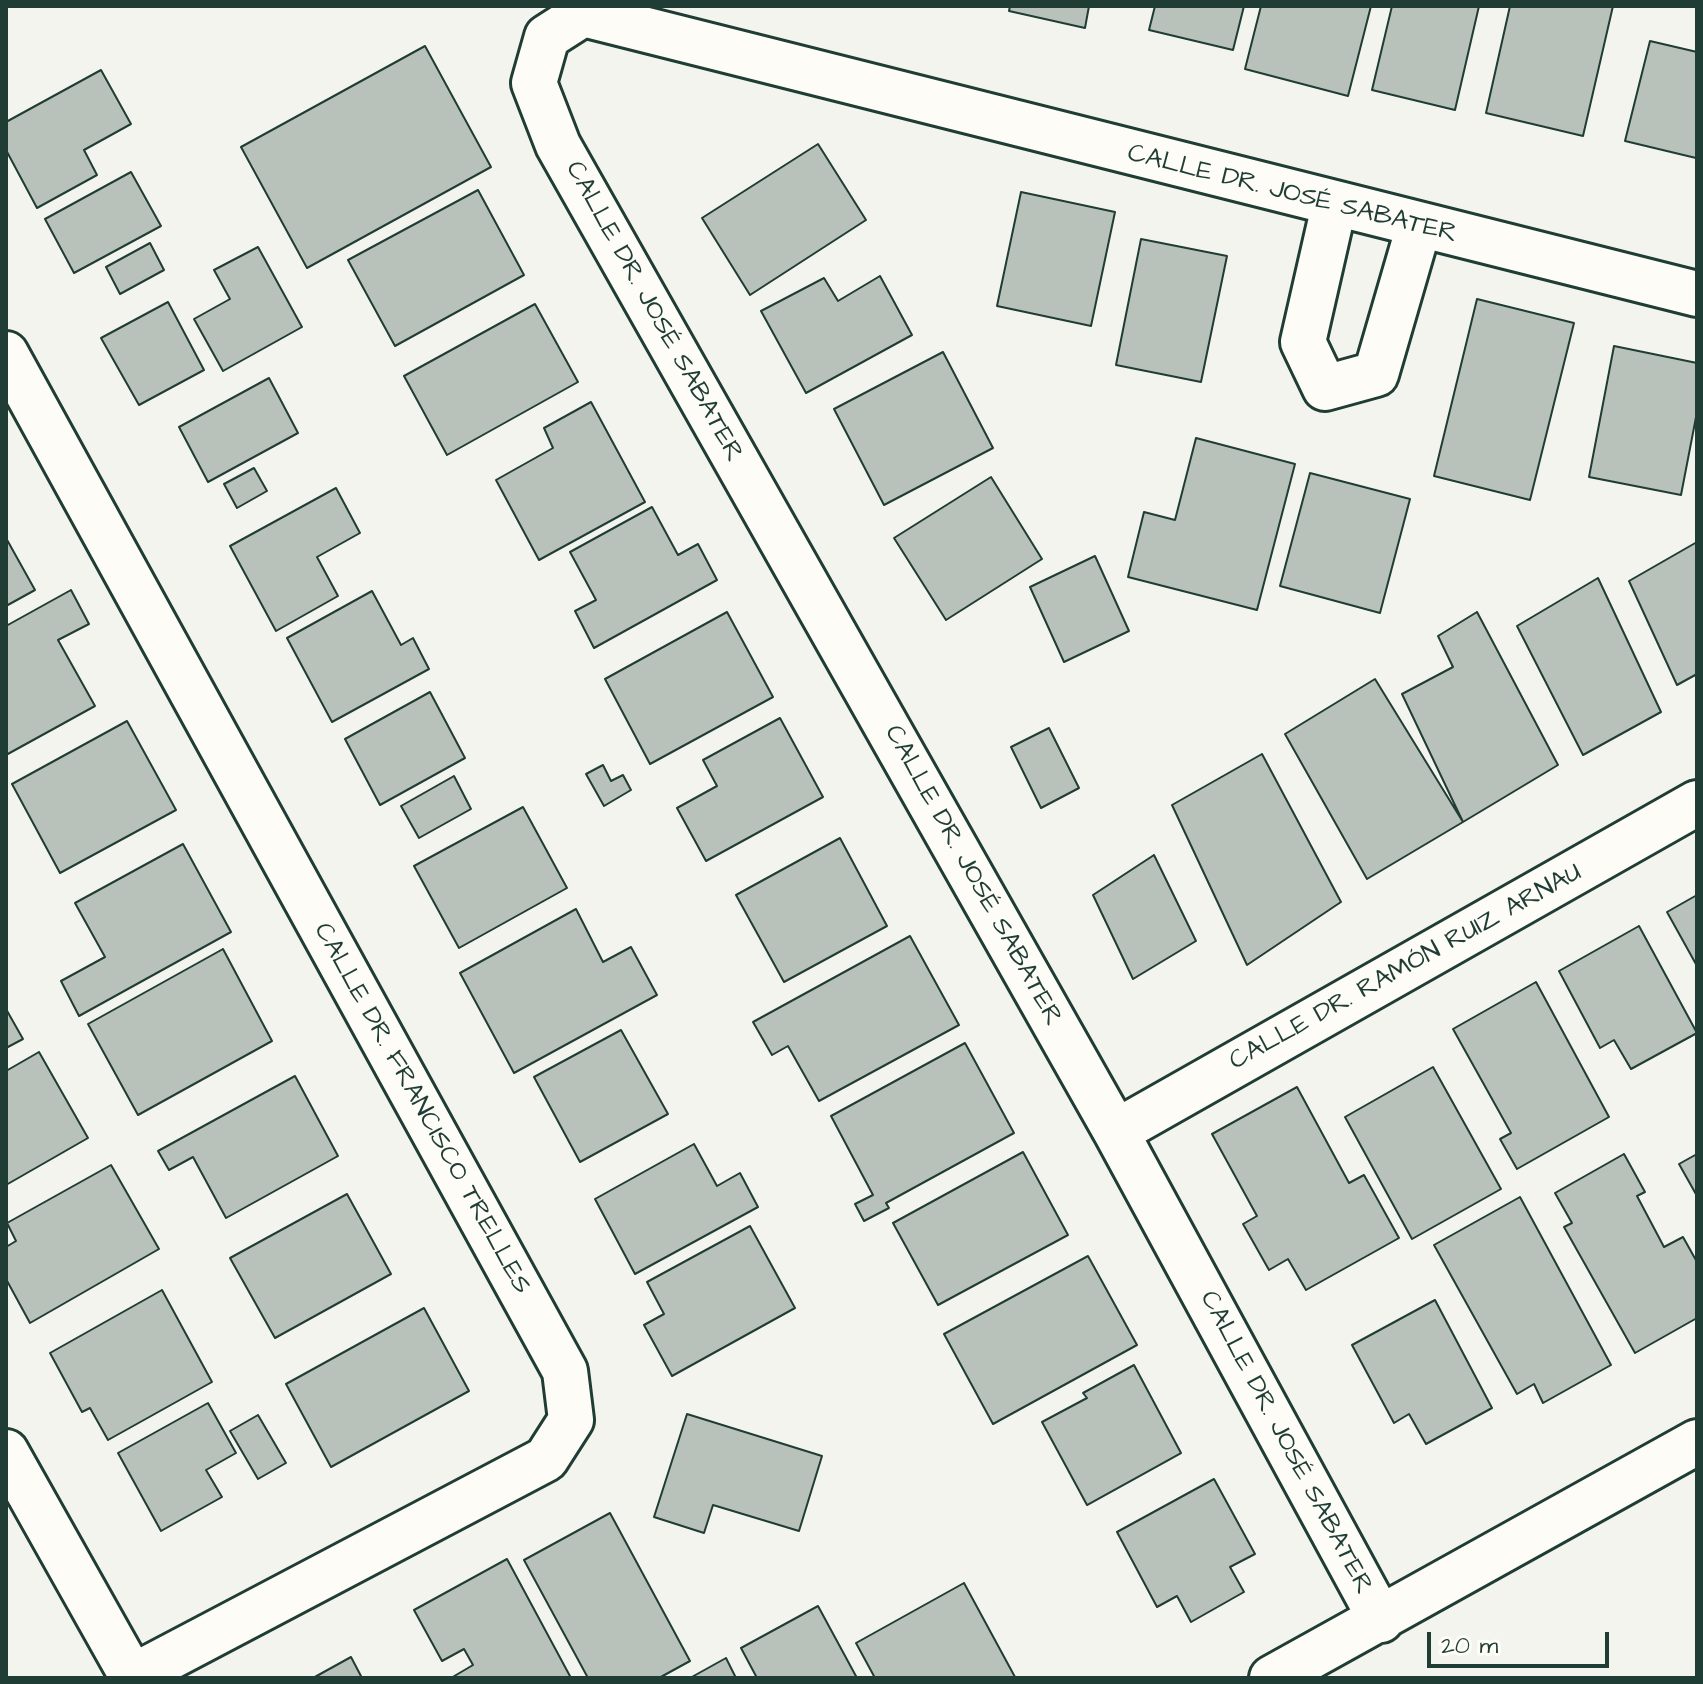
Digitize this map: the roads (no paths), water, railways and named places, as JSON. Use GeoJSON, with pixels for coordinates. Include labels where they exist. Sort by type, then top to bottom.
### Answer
{"type":"FeatureCollection","features":[{"type":"Feature","properties":{"kind":"street","name":"CALLE DR. JOSÉ SABATER"},"geometry":{"type":"LineString","coordinates":[[1381,1620],[1116,1132],[558,145],[534,83],[547,37],[583,14],[1334,206],[1697,294]]}},
{"type":"Feature","properties":{"kind":"street"},"geometry":{"type":"LineString","coordinates":[[1334,206],[1303,342],[1325,388],[1376,374],[1419,226]]}},
{"type":"Feature","properties":{"kind":"street","name":"CALLE DR. FRANCISCO TRELLES"},"geometry":{"type":"LineString","coordinates":[[6,354],[565,1371],[571,1420],[546,1459],[132,1678]]}},
{"type":"Feature","properties":{"kind":"street","name":"CALLE DR. RAMÓN RUIZ ARNAU"},"geometry":{"type":"LineString","coordinates":[[1116,1132],[1697,803]]}},
{"type":"Feature","properties":{"kind":"street"},"geometry":{"type":"LineString","coordinates":[[1272,1678],[1697,1442]]}},
{"type":"Feature","properties":{"kind":"street"},"geometry":{"type":"LineString","coordinates":[[6,1452],[132,1678]]}}]}
